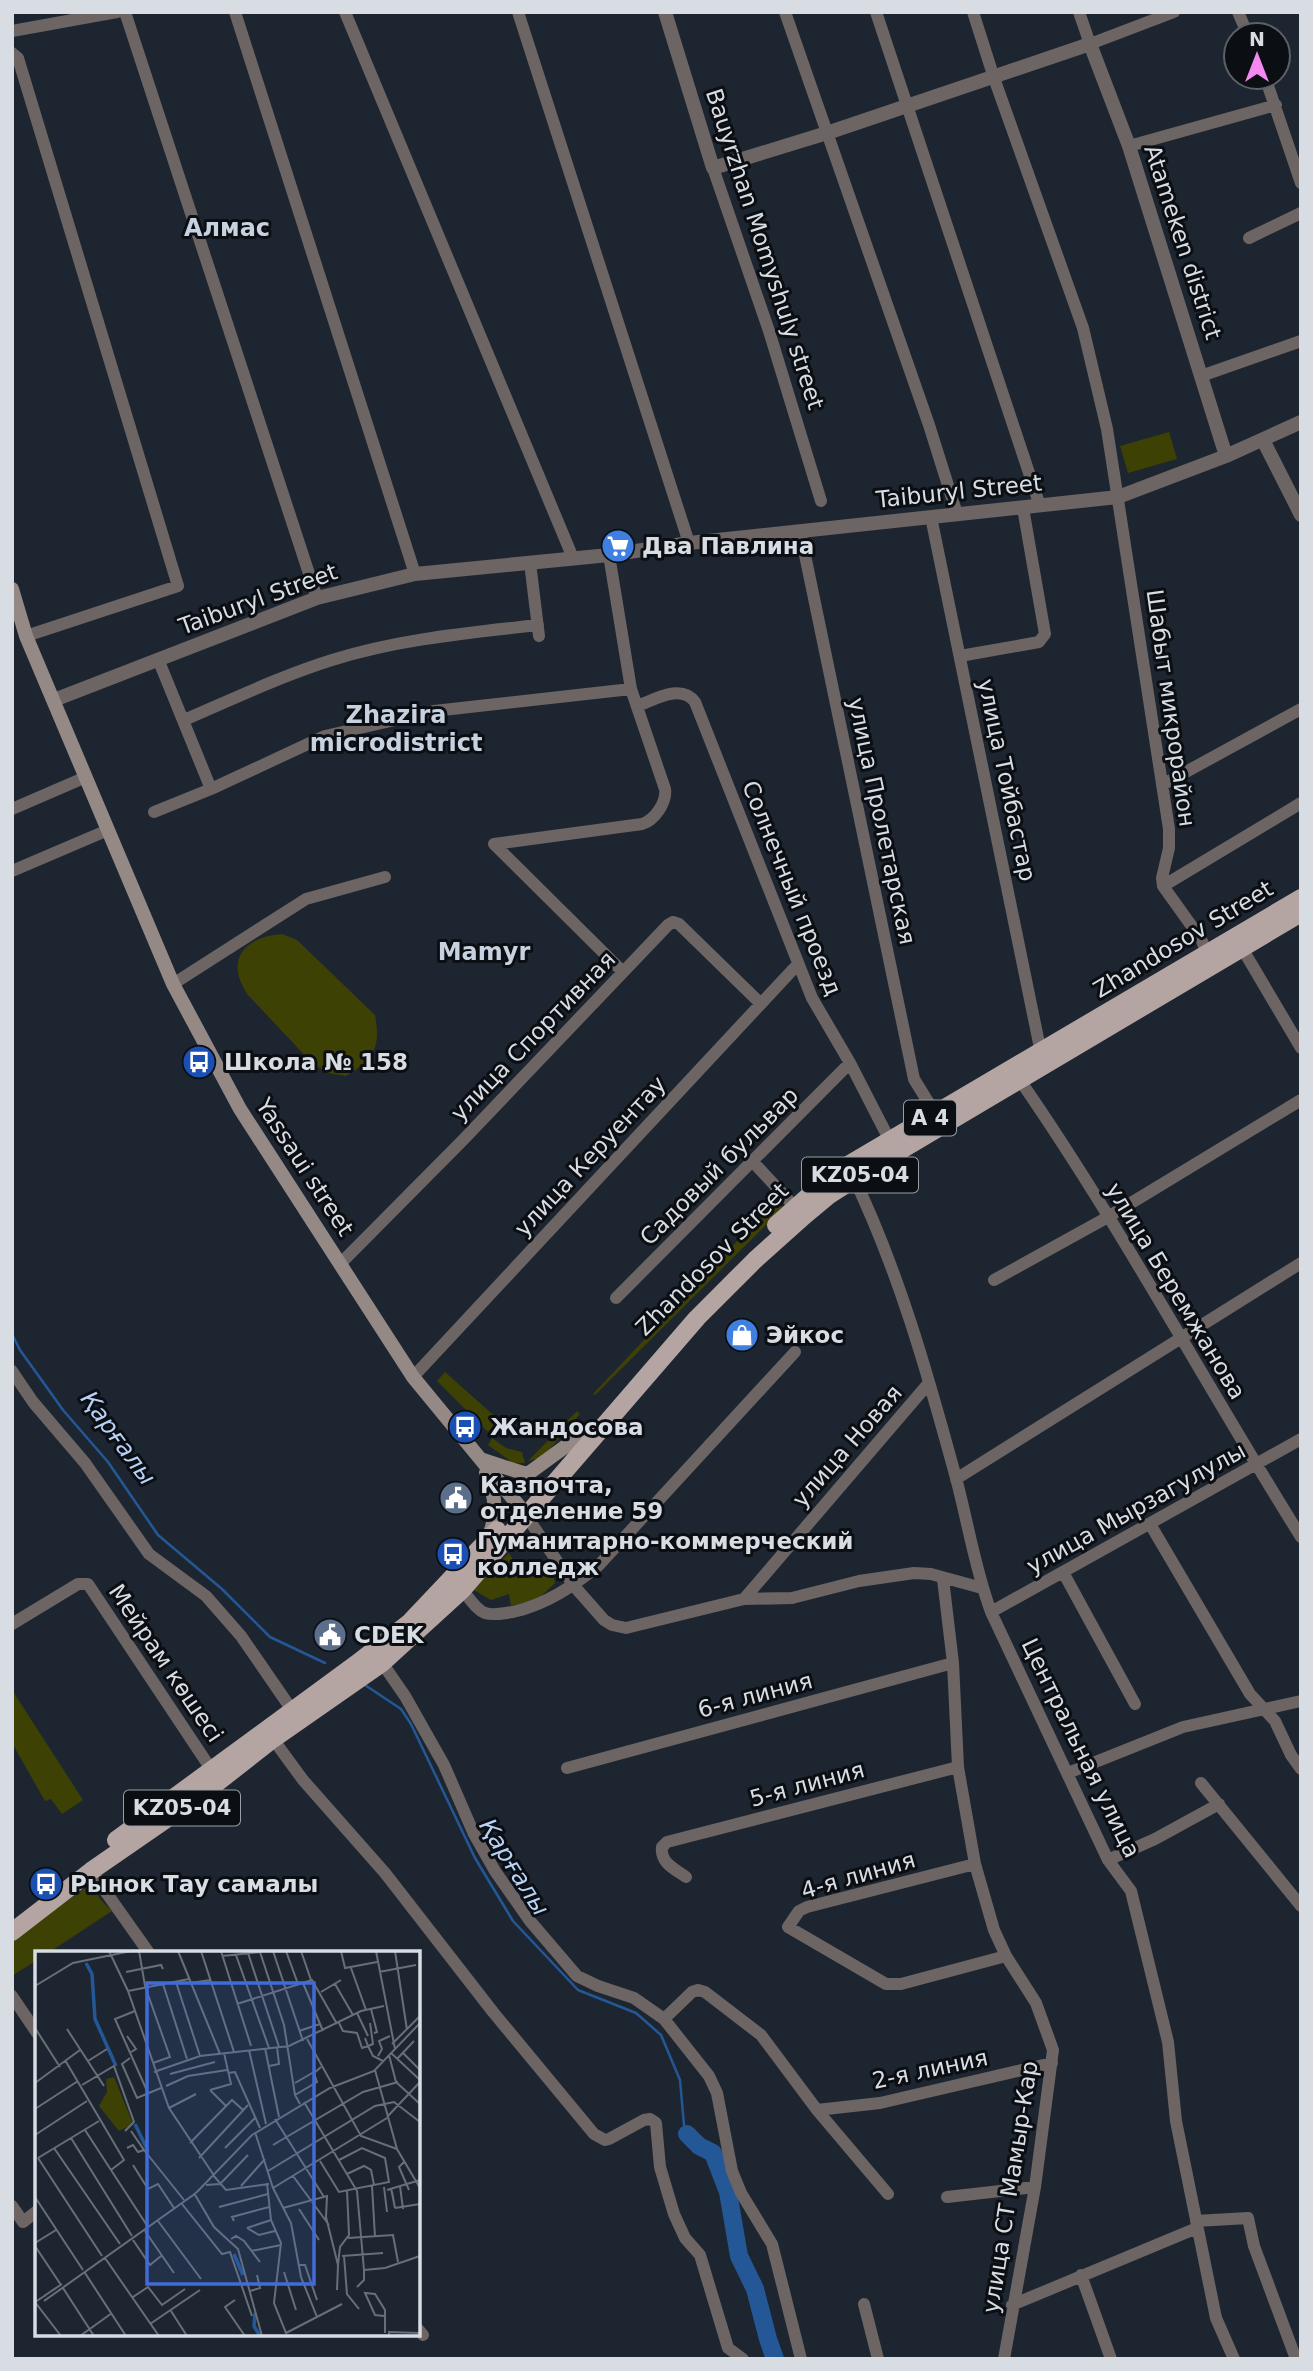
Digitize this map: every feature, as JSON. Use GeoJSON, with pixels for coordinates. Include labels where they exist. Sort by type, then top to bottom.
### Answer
{"type":"FeatureCollection","features":[{"type":"Feature","properties":{"kind":"main road","name":"Yassaui street"},"geometry":{"type":"LineString","coordinates":[[12,589],[26,636],[173,984],[240,1109],[413,1377],[522,1510]]}},
{"type":"Feature","properties":{"kind":"main road","name":"Zhandosov Street"},"geometry":{"type":"LineString","coordinates":[[522,1510],[534,1489],[577,1438],[696,1306],[795,1207],[1239,942],[1301,898]]}},
{"type":"Feature","properties":{"kind":"main road","name":"Zhandosov Street"},"geometry":{"type":"LineString","coordinates":[[522,1510],[697,1318],[755,1260],[851,1172],[890,1141],[1016,1075],[1041,1053],[1207,953],[1239,942],[1301,913]]}},
{"type":"Feature","properties":{"kind":"main road"},"geometry":{"type":"LineString","coordinates":[[480,1459],[529,1473],[577,1438]]}},
{"type":"Feature","properties":{"kind":"main road"},"geometry":{"type":"LineString","coordinates":[[471,1560],[495,1524],[492,1488],[480,1459]]}},
{"type":"Feature","properties":{"kind":"main road","name":"KZ05-04"},"geometry":{"type":"LineString","coordinates":[[378,1657],[522,1510]]}},
{"type":"Feature","properties":{"kind":"main road","name":"KZ05-04"},"geometry":{"type":"LineString","coordinates":[[12,1932],[91,1871],[204,1793],[462,1590],[522,1510]]}},
{"type":"Feature","properties":{"kind":"main road","name":"KZ05-04"},"geometry":{"type":"LineString","coordinates":[[12,1918],[292,1710],[353,1675]]}},
{"type":"Feature","properties":{"kind":"street"},"geometry":{"type":"LineString","coordinates":[[12,31],[117,12]]}},
{"type":"Feature","properties":{"kind":"street"},"geometry":{"type":"LineString","coordinates":[[125,12],[317,598]]}},
{"type":"Feature","properties":{"kind":"street"},"geometry":{"type":"LineString","coordinates":[[235,12],[415,574]]}},
{"type":"Feature","properties":{"kind":"street"},"geometry":{"type":"LineString","coordinates":[[345,12],[573,558]]}},
{"type":"Feature","properties":{"kind":"street"},"geometry":{"type":"LineString","coordinates":[[518,12],[689,543]]}},
{"type":"Feature","properties":{"kind":"street","name":"Bauyrzhan Momyshuly street"},"geometry":{"type":"LineString","coordinates":[[665,12],[821,500]]}},
{"type":"Feature","properties":{"kind":"street"},"geometry":{"type":"LineString","coordinates":[[785,12],[929,425],[957,514]]}},
{"type":"Feature","properties":{"kind":"street"},"geometry":{"type":"LineString","coordinates":[[876,12],[1041,506]]}},
{"type":"Feature","properties":{"kind":"street","name":"Шабыт микрорайон"},"geometry":{"type":"LineString","coordinates":[[973,12],[993,78],[1083,328],[1107,429],[1169,829],[1163,886]]}},
{"type":"Feature","properties":{"kind":"street","name":"Atameken district"},"geometry":{"type":"LineString","coordinates":[[1079,12],[1129,146],[1226,456]]}},
{"type":"Feature","properties":{"kind":"street"},"geometry":{"type":"LineString","coordinates":[[713,168],[993,78],[1174,12]]}},
{"type":"Feature","properties":{"kind":"street"},"geometry":{"type":"LineString","coordinates":[[12,53],[18,58],[178,586],[26,636]]}},
{"type":"Feature","properties":{"kind":"street"},"geometry":{"type":"LineString","coordinates":[[1270,91],[1301,183]]}},
{"type":"Feature","properties":{"kind":"street"},"geometry":{"type":"LineString","coordinates":[[1129,146],[1276,105]]}},
{"type":"Feature","properties":{"kind":"street"},"geometry":{"type":"LineString","coordinates":[[1249,238],[1301,213]]}},
{"type":"Feature","properties":{"kind":"street"},"geometry":{"type":"LineString","coordinates":[[1201,376],[1301,341]]}},
{"type":"Feature","properties":{"kind":"street","name":"Taiburyl Street"},"geometry":{"type":"LineString","coordinates":[[54,700],[317,598],[415,574],[609,555],[689,543],[1118,497],[1226,456],[1301,422]]}},
{"type":"Feature","properties":{"kind":"street"},"geometry":{"type":"LineString","coordinates":[[1263,440],[1301,515]]}},
{"type":"Feature","properties":{"kind":"street"},"geometry":{"type":"LineString","coordinates":[[960,656],[1039,642],[1044,638],[1023,508]]}},
{"type":"Feature","properties":{"kind":"street","name":"улица Тойбастар"},"geometry":{"type":"LineString","coordinates":[[931,517],[1041,1053]]}},
{"type":"Feature","properties":{"kind":"street","name":"улица Пролетарская"},"geometry":{"type":"LineString","coordinates":[[800,531],[914,1079],[936,1115]]}},
{"type":"Feature","properties":{"kind":"street"},"geometry":{"type":"LineString","coordinates":[[609,555],[631,689],[666,794],[665,799],[649,821],[495,844],[623,972]]}},
{"type":"Feature","properties":{"kind":"street"},"geometry":{"type":"LineString","coordinates":[[184,720],[276,680],[356,654],[421,639],[538,630],[530,563]]}},
{"type":"Feature","properties":{"kind":"street"},"geometry":{"type":"LineString","coordinates":[[158,660],[212,789]]}},
{"type":"Feature","properties":{"kind":"street"},"geometry":{"type":"LineString","coordinates":[[154,812],[212,789],[325,736],[434,711],[631,689]]}},
{"type":"Feature","properties":{"kind":"street","name":"Солнечный проезд"},"geometry":{"type":"LineString","coordinates":[[637,706],[675,693],[691,696],[695,702],[812,998],[850,1063],[890,1141]]}},
{"type":"Feature","properties":{"kind":"street"},"geometry":{"type":"LineString","coordinates":[[1162,785],[1301,709]]}},
{"type":"Feature","properties":{"kind":"street"},"geometry":{"type":"LineString","coordinates":[[12,809],[86,777]]}},
{"type":"Feature","properties":{"kind":"street"},"geometry":{"type":"LineString","coordinates":[[1207,953],[1201,939],[1163,886],[1301,803]]}},
{"type":"Feature","properties":{"kind":"street"},"geometry":{"type":"LineString","coordinates":[[12,870],[108,830]]}},
{"type":"Feature","properties":{"kind":"street"},"geometry":{"type":"LineString","coordinates":[[173,984],[306,899],[385,877]]}},
{"type":"Feature","properties":{"kind":"street","name":"улица Спортивная"},"geometry":{"type":"LineString","coordinates":[[340,1264],[463,1140],[668,925],[673,922],[679,924],[760,1003]]}},
{"type":"Feature","properties":{"kind":"street"},"geometry":{"type":"LineString","coordinates":[[1239,942],[1301,1048]]}},
{"type":"Feature","properties":{"kind":"street","name":"улица Керуентау"},"geometry":{"type":"LineString","coordinates":[[413,1377],[798,964]]}},
{"type":"Feature","properties":{"kind":"street","name":"Садовый бульвар"},"geometry":{"type":"LineString","coordinates":[[616,1298],[850,1063]]}},
{"type":"Feature","properties":{"kind":"street","name":"улица Беремжанова"},"geometry":{"type":"LineString","coordinates":[[1016,1075],[1182,1336],[1301,1537]]}},
{"type":"Feature","properties":{"kind":"street"},"geometry":{"type":"LineString","coordinates":[[994,1280],[1108,1217],[1301,1100]]}},
{"type":"Feature","properties":{"kind":"street"},"geometry":{"type":"LineString","coordinates":[[753,1162],[795,1207]]}},
{"type":"Feature","properties":{"kind":"street","name":"Центральная улица"},"geometry":{"type":"LineString","coordinates":[[851,1172],[885,1251],[928,1384],[956,1479],[982,1588],[991,1612],[1108,1860],[1131,1891],[1168,2042],[1176,2121],[1216,2318],[1234,2359]]}},
{"type":"Feature","properties":{"kind":"street"},"geometry":{"type":"LineString","coordinates":[[956,1479],[1301,1263]]}},
{"type":"Feature","properties":{"kind":"street"},"geometry":{"type":"LineString","coordinates":[[462,1590],[486,1614],[498,1615],[532,1607],[555,1598],[573,1586],[599,1565],[795,1352]]}},
{"type":"Feature","properties":{"kind":"street"},"geometry":{"type":"LineString","coordinates":[[12,1371],[33,1402],[85,1463],[149,1553],[206,1596],[241,1636],[292,1710]]}},
{"type":"Feature","properties":{"kind":"street","name":"улица Новая"},"geometry":{"type":"LineString","coordinates":[[744,1599],[928,1384]]}},
{"type":"Feature","properties":{"kind":"street","name":"улица Мырзагулулы"},"geometry":{"type":"LineString","coordinates":[[991,1612],[1301,1439]]}},
{"type":"Feature","properties":{"kind":"street"},"geometry":{"type":"LineString","coordinates":[[522,1510],[573,1586],[604,1620],[626,1628],[744,1599],[792,1598],[859,1581],[922,1572],[982,1588]]}},
{"type":"Feature","properties":{"kind":"street"},"geometry":{"type":"LineString","coordinates":[[1150,1524],[1250,1694],[1275,1721],[1291,1755],[1301,1769]]}},
{"type":"Feature","properties":{"kind":"street"},"geometry":{"type":"LineString","coordinates":[[1063,1572],[1135,1704]]}},
{"type":"Feature","properties":{"kind":"street","name":"улица СТ Мамыр-Кар"},"geometry":{"type":"LineString","coordinates":[[943,1579],[953,1663],[958,1766],[975,1864],[994,1930],[1006,1956],[1036,2003],[1053,2050],[1035,2187],[1004,2359]]}},
{"type":"Feature","properties":{"kind":"street","name":"Мейрам көшесі"},"geometry":{"type":"LineString","coordinates":[[12,1624],[78,1584],[88,1584],[211,1769]]}},
{"type":"Feature","properties":{"kind":"street"},"geometry":{"type":"LineString","coordinates":[[378,1657],[405,1696],[444,1765],[474,1834],[495,1871],[530,1922],[577,1976],[634,1998],[664,2019],[709,2076],[717,2092],[732,2171],[741,2193],[772,2244],[802,2359]]}},
{"type":"Feature","properties":{"kind":"street","name":"6-я линия"},"geometry":{"type":"LineString","coordinates":[[567,1768],[953,1663]]}},
{"type":"Feature","properties":{"kind":"street"},"geometry":{"type":"LineString","coordinates":[[1068,1773],[1182,1727],[1301,1701]]}},
{"type":"Feature","properties":{"kind":"street"},"geometry":{"type":"LineString","coordinates":[[273,1739],[303,1780],[385,1873],[493,2012],[594,2134],[605,2140],[644,2120],[650,2119],[656,2123],[660,2167],[674,2214],[685,2238],[700,2255],[728,2348],[743,2359]]}},
{"type":"Feature","properties":{"kind":"street","name":"5-я линия"},"geometry":{"type":"LineString","coordinates":[[686,1878],[663,1861],[662,1847],[667,1842],[958,1766]]}},
{"type":"Feature","properties":{"kind":"street"},"geometry":{"type":"LineString","coordinates":[[1201,1783],[1301,1906]]}},
{"type":"Feature","properties":{"kind":"street"},"geometry":{"type":"LineString","coordinates":[[1108,1860],[1219,1804]]}},
{"type":"Feature","properties":{"kind":"street","name":"4-я линия"},"geometry":{"type":"LineString","coordinates":[[975,1864],[807,1907],[795,1916],[788,1927],[886,1984],[901,1984],[1006,1956]]}},
{"type":"Feature","properties":{"kind":"street"},"geometry":{"type":"LineString","coordinates":[[91,1871],[148,1951]]}},
{"type":"Feature","properties":{"kind":"street"},"geometry":{"type":"LineString","coordinates":[[664,2019],[692,1992],[698,1990],[705,1992],[761,2035],[817,2110],[888,2194]]}},
{"type":"Feature","properties":{"kind":"street"},"geometry":{"type":"LineString","coordinates":[[12,1996],[35,2030]]}},
{"type":"Feature","properties":{"kind":"street","name":"2-я линия"},"geometry":{"type":"LineString","coordinates":[[817,2110],[880,2103],[1052,2063]]}},
{"type":"Feature","properties":{"kind":"street"},"geometry":{"type":"LineString","coordinates":[[947,2197],[1035,2187]]}},
{"type":"Feature","properties":{"kind":"street"},"geometry":{"type":"LineString","coordinates":[[12,2206],[23,2222],[35,2213]]}},
{"type":"Feature","properties":{"kind":"street"},"geometry":{"type":"LineString","coordinates":[[1012,2305],[1196,2225],[1248,2218],[1254,2246],[1296,2359]]}},
{"type":"Feature","properties":{"kind":"street"},"geometry":{"type":"LineString","coordinates":[[1080,2275],[1111,2359]]}},
{"type":"Feature","properties":{"kind":"street"},"geometry":{"type":"LineString","coordinates":[[864,2304],[878,2359]]}},
{"type":"Feature","properties":{"kind":"shaded area"},"geometry":{"type":"Polygon","coordinates":[[[1169,432],[1177,459],[1128,473],[1120,446],[1169,432]]]}},
{"type":"Feature","properties":{"kind":"shaded area"},"geometry":{"type":"Polygon","coordinates":[[[282,934],[297,940],[375,1015],[377,1036],[373,1052],[363,1064],[346,1076],[328,1073],[312,1063],[248,995],[241,982],[238,961],[242,952],[257,940],[282,934]]]}},
{"type":"Feature","properties":{"kind":"shaded area"},"geometry":{"type":"Polygon","coordinates":[[[777,1199],[783,1208],[595,1395],[593,1394],[777,1199]]]}},
{"type":"Feature","properties":{"kind":"shaded area"},"geometry":{"type":"Polygon","coordinates":[[[445,1372],[499,1420],[488,1432],[437,1381],[445,1372]]]}},
{"type":"Feature","properties":{"kind":"shaded area"},"geometry":{"type":"Polygon","coordinates":[[[577,1411],[580,1414],[543,1457],[528,1461],[577,1411]]]}},
{"type":"Feature","properties":{"kind":"shaded area"},"geometry":{"type":"Polygon","coordinates":[[[492,1438],[506,1448],[522,1452],[525,1463],[513,1463],[488,1445],[492,1438]]]}},
{"type":"Feature","properties":{"kind":"shaded area"},"geometry":{"type":"Polygon","coordinates":[[[509,1553],[521,1573],[551,1565],[555,1583],[537,1600],[511,1606],[509,1594],[491,1600],[472,1589],[509,1553]]]}},
{"type":"Feature","properties":{"kind":"shaded area"},"geometry":{"type":"Polygon","coordinates":[[[12,1690],[83,1800],[62,1814],[51,1799],[45,1801],[12,1743],[12,1690]]]}},
{"type":"Feature","properties":{"kind":"shaded area"},"geometry":{"type":"Polygon","coordinates":[[[91,1884],[100,1899],[112,1911],[51,1951],[35,1951],[35,1961],[12,1976],[12,1939],[91,1884]]]}},
{"type":"Feature","properties":{"kind":"waterway","name":"Қарғалы"},"geometry":{"type":"LineString","coordinates":[[12,1334],[20,1350],[63,1410],[108,1462],[158,1535],[222,1589],[270,1637],[325,1663]]}},
{"type":"Feature","properties":{"kind":"waterway","name":"Қарғалы"},"geometry":{"type":"LineString","coordinates":[[365,1685],[401,1709],[411,1724],[475,1858],[513,1921],[578,1990],[636,2013],[661,2035],[680,2080],[687,2134]]}},
{"type":"Feature","properties":{"kind":"waterway","name":"Қарғалы"},"geometry":{"type":"LineString","coordinates":[[687,2134],[699,2146],[713,2153],[728,2192],[739,2256],[755,2289],[775,2359]]}},
{"type":"Feature","properties":{"kind":"place","name":"Два Павлина"},"geometry":{"type":"Point","coordinates":[618,546]}},
{"type":"Feature","properties":{"kind":"place","name":"Школа № 158"},"geometry":{"type":"Point","coordinates":[199,1062]}},
{"type":"Feature","properties":{"kind":"place","name":"Эйкос"},"geometry":{"type":"Point","coordinates":[742,1335]}},
{"type":"Feature","properties":{"kind":"place","name":"Жандосова"},"geometry":{"type":"Point","coordinates":[465,1427]}},
{"type":"Feature","properties":{"kind":"place","name":"Казпочта, отделение 59"},"geometry":{"type":"Point","coordinates":[456,1498]}},
{"type":"Feature","properties":{"kind":"place","name":"Гуманитарно-коммерческий колледж"},"geometry":{"type":"Point","coordinates":[453,1554]}},
{"type":"Feature","properties":{"kind":"place","name":"CDEK"},"geometry":{"type":"Point","coordinates":[330,1635]}},
{"type":"Feature","properties":{"kind":"place","name":"Рынок Тау самалы"},"geometry":{"type":"Point","coordinates":[46,1884]}},
{"type":"Feature","properties":{"kind":"district","name":"Алмас"},"geometry":{"type":"Point","coordinates":[227,228]}},
{"type":"Feature","properties":{"kind":"district","name":"Zhazira microdistrict"},"geometry":{"type":"Point","coordinates":[396,729]}},
{"type":"Feature","properties":{"kind":"district","name":"Mamyr"},"geometry":{"type":"Point","coordinates":[484,952]}}]}
